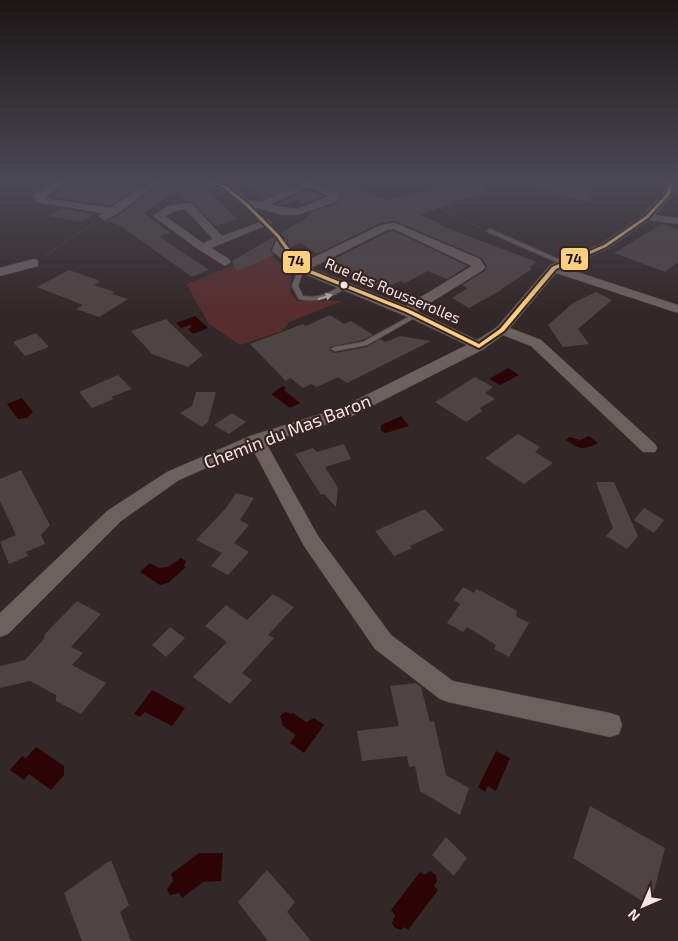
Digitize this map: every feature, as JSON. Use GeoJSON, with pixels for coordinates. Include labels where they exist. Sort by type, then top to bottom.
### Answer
{"type":"FeatureCollection","features":[{"type":"Feature","properties":{"kind":"street"},"geometry":{"type":"LineString","coordinates":[[168,223],[225,262]]}},
{"type":"Feature","properties":{"kind":"street"},"geometry":{"type":"LineString","coordinates":[[204,223],[220,240]]}},
{"type":"Feature","properties":{"kind":"street"},"geometry":{"type":"LineString","coordinates":[[202,247],[267,223]]}},
{"type":"Feature","properties":{"kind":"street","name":"Rue des Rousserolles"},"geometry":{"type":"LineString","coordinates":[[267,223],[281,241],[278,251],[285,259],[344,286],[412,313],[478,346]]}},
{"type":"Feature","properties":{"kind":"street","name":"Chemin du Mas Baron"},"geometry":{"type":"LineString","coordinates":[[0,627],[114,516],[173,476],[256,440],[346,412],[478,346],[502,330],[559,266],[605,246],[638,223]]}},
{"type":"Feature","properties":{"kind":"street"},"geometry":{"type":"LineString","coordinates":[[298,265],[385,227],[395,226],[476,262],[479,267],[412,313]]}},
{"type":"Feature","properties":{"kind":"street"},"geometry":{"type":"LineString","coordinates":[[0,272],[34,263]]}},
{"type":"Feature","properties":{"kind":"street"},"geometry":{"type":"LineString","coordinates":[[559,266],[678,309]]}},
{"type":"Feature","properties":{"kind":"street"},"geometry":{"type":"LineString","coordinates":[[502,330],[536,343],[649,448]]}},
{"type":"Feature","properties":{"kind":"street"},"geometry":{"type":"LineString","coordinates":[[256,440],[311,541],[384,642],[448,691],[610,726]]}},
{"type":"Feature","properties":{"kind":"lane"},"geometry":{"type":"LineString","coordinates":[[490,232],[559,266]]}},
{"type":"Feature","properties":{"kind":"lane"},"geometry":{"type":"LineString","coordinates":[[298,265],[295,286],[296,292],[301,298],[321,299],[332,295],[344,286]]}},
{"type":"Feature","properties":{"kind":"lane"},"geometry":{"type":"LineString","coordinates":[[334,349],[365,344],[412,313]]}},
{"type":"Feature","properties":{"kind":"path"},"geometry":{"type":"LineString","coordinates":[[469,223],[490,232]]}},
{"type":"Feature","properties":{"kind":"path"},"geometry":{"type":"LineString","coordinates":[[34,263],[88,227]]}},
{"type":"Feature","properties":{"kind":"shaded area"},"geometry":{"type":"Polygon","coordinates":[[[267,252],[291,273],[290,292],[297,301],[342,301],[289,322],[282,331],[240,345],[209,324],[186,284],[267,252]]]}},
{"type":"Feature","properties":{"kind":"shaded area"},"geometry":{"type":"Polygon","coordinates":[[[195,316],[208,328],[193,334],[188,329],[192,327],[190,325],[181,328],[176,323],[195,316]]]}},
{"type":"Feature","properties":{"kind":"shaded area"},"geometry":{"type":"Polygon","coordinates":[[[508,368],[519,375],[500,385],[489,379],[508,368]]]}},
{"type":"Feature","properties":{"kind":"shaded area"},"geometry":{"type":"Polygon","coordinates":[[[283,386],[286,388],[284,390],[300,403],[290,408],[271,394],[283,386]]]}},
{"type":"Feature","properties":{"kind":"shaded area"},"geometry":{"type":"Polygon","coordinates":[[[22,398],[33,412],[27,418],[18,419],[7,404],[22,398]]]}},
{"type":"Feature","properties":{"kind":"shaded area"},"geometry":{"type":"Polygon","coordinates":[[[401,416],[409,426],[386,433],[381,431],[381,425],[401,416]]]}},
{"type":"Feature","properties":{"kind":"shaded area"},"geometry":{"type":"Polygon","coordinates":[[[589,436],[598,443],[581,448],[566,440],[570,437],[580,440],[589,436]]]}},
{"type":"Feature","properties":{"kind":"shaded area"},"geometry":{"type":"Polygon","coordinates":[[[181,558],[186,561],[184,566],[186,567],[168,583],[160,585],[140,572],[150,563],[159,568],[168,567],[181,558]]]}},
{"type":"Feature","properties":{"kind":"shaded area"},"geometry":{"type":"Polygon","coordinates":[[[152,690],[185,708],[172,726],[145,712],[140,717],[134,714],[152,690]]]}},
{"type":"Feature","properties":{"kind":"shaded area"},"geometry":{"type":"Polygon","coordinates":[[[285,712],[293,713],[306,722],[314,718],[324,725],[304,753],[290,743],[296,735],[283,726],[280,716],[285,712]]]}},
{"type":"Feature","properties":{"kind":"shaded area"},"geometry":{"type":"Polygon","coordinates":[[[36,747],[64,766],[64,775],[51,790],[29,774],[24,780],[10,770],[22,756],[26,758],[36,747]]]}},
{"type":"Feature","properties":{"kind":"shaded area"},"geometry":{"type":"Polygon","coordinates":[[[496,751],[510,758],[496,791],[488,786],[485,792],[478,787],[496,751]]]}},
{"type":"Feature","properties":{"kind":"shaded area"},"geometry":{"type":"Polygon","coordinates":[[[199,853],[223,853],[221,881],[203,882],[182,898],[179,893],[170,895],[167,890],[173,880],[171,874],[199,853]]]}},
{"type":"Feature","properties":{"kind":"shaded area"},"geometry":{"type":"Polygon","coordinates":[[[430,871],[436,875],[437,881],[434,886],[438,890],[408,930],[405,927],[401,930],[395,928],[392,923],[395,915],[391,910],[420,872],[424,875],[430,871]]]}},
{"type":"Feature","properties":{"kind":"building"},"geometry":{"type":"Polygon","coordinates":[[[112,223],[157,223],[170,233],[159,236],[209,270],[192,277],[119,225],[112,223]]]}},
{"type":"Feature","properties":{"kind":"building"},"geometry":{"type":"Polygon","coordinates":[[[212,223],[225,223],[215,226],[212,223]]]}},
{"type":"Feature","properties":{"kind":"building"},"geometry":{"type":"Polygon","coordinates":[[[298,223],[381,223],[317,254],[301,243],[286,249],[288,240],[285,237],[277,237],[270,250],[274,255],[237,271],[232,261],[298,223]]]}},
{"type":"Feature","properties":{"kind":"building"},"geometry":{"type":"Polygon","coordinates":[[[399,223],[439,223],[442,224],[439,225],[537,262],[529,267],[532,269],[501,289],[503,289],[469,308],[452,298],[468,288],[462,285],[485,271],[487,266],[482,258],[399,223]]]}},
{"type":"Feature","properties":{"kind":"building"},"geometry":{"type":"Polygon","coordinates":[[[662,224],[678,229],[678,262],[665,272],[614,253],[662,224]]]}},
{"type":"Feature","properties":{"kind":"building"},"geometry":{"type":"Polygon","coordinates":[[[394,231],[468,266],[447,279],[428,271],[405,283],[400,281],[385,289],[377,285],[374,287],[347,273],[344,274],[328,262],[388,232],[394,231]]]}},
{"type":"Feature","properties":{"kind":"building"},"geometry":{"type":"Polygon","coordinates":[[[69,270],[100,281],[94,285],[115,292],[112,294],[128,299],[99,317],[76,309],[83,305],[37,287],[69,270]]]}},
{"type":"Feature","properties":{"kind":"building"},"geometry":{"type":"Polygon","coordinates":[[[596,292],[612,300],[578,329],[589,344],[563,347],[548,325],[573,303],[596,292]]]}},
{"type":"Feature","properties":{"kind":"building"},"geometry":{"type":"Polygon","coordinates":[[[330,315],[344,324],[351,321],[373,335],[362,340],[330,347],[329,350],[334,353],[367,347],[380,339],[385,342],[400,336],[431,341],[347,383],[338,377],[317,387],[311,384],[303,388],[290,378],[286,381],[250,344],[303,324],[306,326],[330,315]]]}},
{"type":"Feature","properties":{"kind":"building"},"geometry":{"type":"Polygon","coordinates":[[[166,319],[203,355],[188,367],[152,354],[131,331],[166,319]]]}},
{"type":"Feature","properties":{"kind":"building"},"geometry":{"type":"Polygon","coordinates":[[[36,333],[49,347],[25,356],[13,342],[36,333]]]}},
{"type":"Feature","properties":{"kind":"building"},"geometry":{"type":"Polygon","coordinates":[[[118,375],[132,389],[111,397],[114,399],[92,408],[79,392],[118,375]]]}},
{"type":"Feature","properties":{"kind":"building"},"geometry":{"type":"Polygon","coordinates":[[[475,377],[493,387],[485,393],[495,399],[480,408],[482,411],[466,422],[435,402],[475,377]]]}},
{"type":"Feature","properties":{"kind":"building"},"geometry":{"type":"Polygon","coordinates":[[[196,392],[216,392],[208,422],[202,427],[180,413],[192,406],[196,392]]]}},
{"type":"Feature","properties":{"kind":"building"},"geometry":{"type":"Polygon","coordinates":[[[232,413],[246,422],[229,434],[214,425],[232,413]]]}},
{"type":"Feature","properties":{"kind":"building"},"geometry":{"type":"Polygon","coordinates":[[[518,434],[540,447],[535,452],[553,463],[524,484],[485,458],[518,434]]]}},
{"type":"Feature","properties":{"kind":"building"},"geometry":{"type":"Polygon","coordinates":[[[344,444],[351,459],[325,467],[338,488],[336,507],[324,494],[321,495],[295,454],[313,448],[317,452],[344,444]]]}},
{"type":"Feature","properties":{"kind":"building"},"geometry":{"type":"Polygon","coordinates":[[[21,470],[50,525],[41,535],[45,544],[26,552],[28,556],[9,564],[0,542],[16,535],[0,501],[0,479],[21,470]]]}},
{"type":"Feature","properties":{"kind":"building"},"geometry":{"type":"Polygon","coordinates":[[[596,482],[614,482],[638,536],[627,549],[606,536],[613,528],[596,482]]]}},
{"type":"Feature","properties":{"kind":"building"},"geometry":{"type":"Polygon","coordinates":[[[236,493],[254,498],[240,520],[249,525],[234,543],[249,552],[228,575],[211,566],[222,553],[196,540],[226,508],[236,493]]]}},
{"type":"Feature","properties":{"kind":"building"},"geometry":{"type":"Polygon","coordinates":[[[644,508],[664,520],[654,533],[634,520],[644,508]]]}},
{"type":"Feature","properties":{"kind":"building"},"geometry":{"type":"Polygon","coordinates":[[[425,509],[444,530],[394,556],[375,531],[425,509]]]}},
{"type":"Feature","properties":{"kind":"building"},"geometry":{"type":"Polygon","coordinates":[[[463,587],[474,593],[476,589],[483,592],[517,611],[516,616],[529,623],[509,657],[494,649],[496,645],[467,627],[463,632],[447,623],[460,604],[454,600],[463,587]]]}},
{"type":"Feature","properties":{"kind":"building"},"geometry":{"type":"Polygon","coordinates":[[[273,594],[294,607],[268,635],[274,638],[242,673],[252,680],[230,704],[193,677],[227,642],[205,626],[226,605],[247,620],[273,594]]]}},
{"type":"Feature","properties":{"kind":"building"},"geometry":{"type":"Polygon","coordinates":[[[77,601],[101,614],[71,647],[83,653],[72,665],[106,683],[81,714],[56,701],[56,695],[30,681],[0,688],[0,666],[25,660],[44,639],[45,634],[77,601]]]}},
{"type":"Feature","properties":{"kind":"building"},"geometry":{"type":"Polygon","coordinates":[[[170,627],[185,638],[166,657],[152,645],[170,627]]]}},
{"type":"Feature","properties":{"kind":"building"},"geometry":{"type":"Polygon","coordinates":[[[416,683],[421,687],[430,722],[434,721],[446,775],[469,788],[460,815],[420,791],[415,766],[409,767],[407,756],[362,761],[357,731],[399,726],[390,686],[416,683]]]}},
{"type":"Feature","properties":{"kind":"building"},"geometry":{"type":"Polygon","coordinates":[[[590,806],[665,848],[650,906],[573,858],[590,806]]]}},
{"type":"Feature","properties":{"kind":"building"},"geometry":{"type":"Polygon","coordinates":[[[446,837],[467,858],[454,876],[432,855],[446,837]]]}},
{"type":"Feature","properties":{"kind":"building"},"geometry":{"type":"Polygon","coordinates":[[[111,860],[129,905],[120,912],[131,941],[82,941],[64,893],[111,860]]]}},
{"type":"Feature","properties":{"kind":"building"},"geometry":{"type":"Polygon","coordinates":[[[267,870],[295,902],[287,912],[311,941],[268,941],[238,902],[267,870]]]}},
{"type":"Feature","properties":{"kind":"transit line","name":"74"},"geometry":{"type":"LineString","coordinates":[[265,223],[278,236],[301,268],[408,311],[479,346]]}},
{"type":"Feature","properties":{"kind":"transit line","name":"74"},"geometry":{"type":"LineString","coordinates":[[479,346],[502,330],[554,268],[605,246],[638,223]]}}]}
